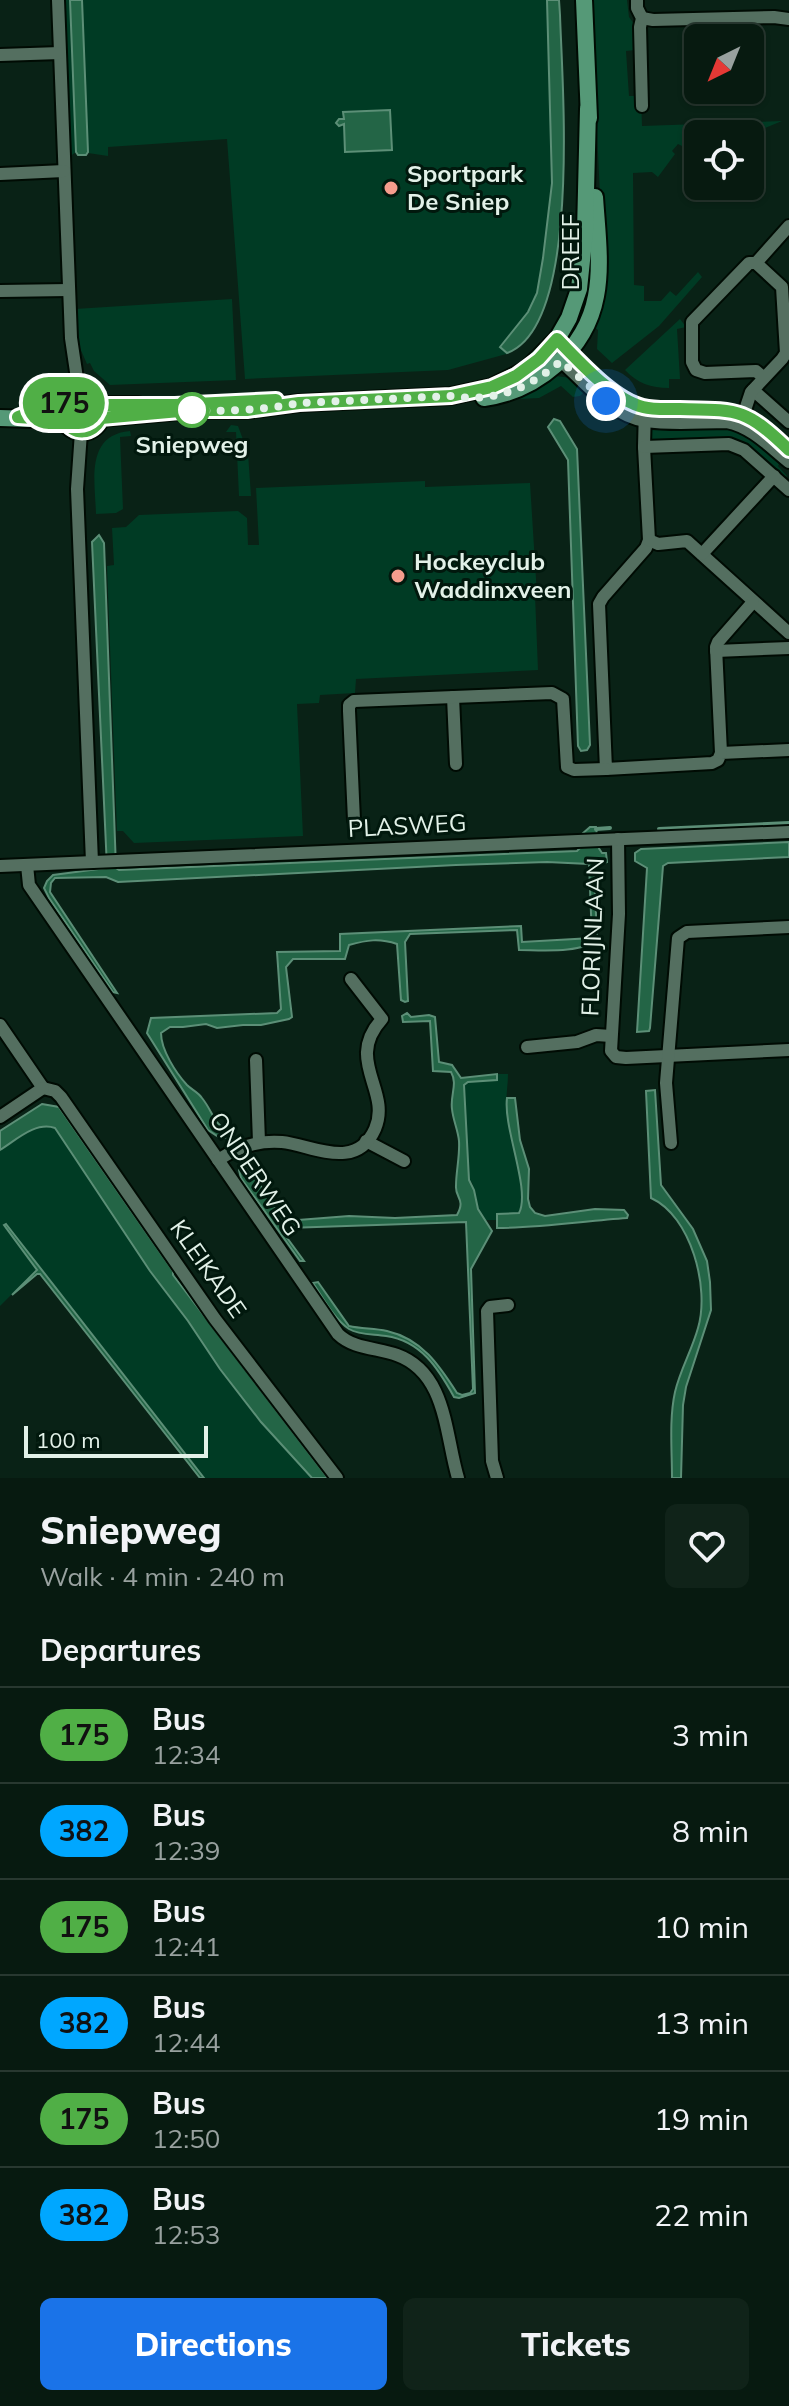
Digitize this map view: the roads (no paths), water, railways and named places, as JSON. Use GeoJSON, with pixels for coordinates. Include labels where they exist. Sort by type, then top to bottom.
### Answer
{"type":"FeatureCollection","features":[{"type":"Feature","properties":{"kind":"main road","name":"DREEF"},"geometry":{"type":"LineString","coordinates":[[101,411],[247,410],[299,403],[451,396],[470,399],[511,393],[535,381],[559,350],[579,289],[583,261],[588,109],[584,0]]}},
{"type":"Feature","properties":{"kind":"main road"},"geometry":{"type":"LineString","coordinates":[[79,392],[92,394],[101,411],[93,428],[81,432],[71,428],[63,413],[69,397],[79,392]]}},
{"type":"Feature","properties":{"kind":"main road"},"geometry":{"type":"LineString","coordinates":[[0,418],[18,417],[31,412],[63,413]]}},
{"type":"Feature","properties":{"kind":"street"},"geometry":{"type":"LineString","coordinates":[[58,0],[71,338],[79,392]]}},
{"type":"Feature","properties":{"kind":"street"},"geometry":{"type":"LineString","coordinates":[[637,0],[642,18],[642,106]]}},
{"type":"Feature","properties":{"kind":"street"},"geometry":{"type":"LineString","coordinates":[[642,18],[789,19]]}},
{"type":"Feature","properties":{"kind":"street"},"geometry":{"type":"LineString","coordinates":[[0,55],[60,53]]}},
{"type":"Feature","properties":{"kind":"street"},"geometry":{"type":"LineString","coordinates":[[0,174],[64,171]]}},
{"type":"Feature","properties":{"kind":"street"},"geometry":{"type":"LineString","coordinates":[[756,263],[789,226]]}},
{"type":"Feature","properties":{"kind":"street"},"geometry":{"type":"LineString","coordinates":[[742,419],[753,390],[764,378],[786,353],[787,320],[782,287],[756,263],[749,263],[692,322],[692,362],[696,370],[705,373],[756,371],[764,378]]}},
{"type":"Feature","properties":{"kind":"street"},"geometry":{"type":"LineString","coordinates":[[0,291],[69,290]]}},
{"type":"Feature","properties":{"kind":"street"},"geometry":{"type":"LineString","coordinates":[[559,350],[617,410],[645,415],[727,411],[764,426],[789,450]]}},
{"type":"Feature","properties":{"kind":"street"},"geometry":{"type":"LineString","coordinates":[[753,390],[789,422]]}},
{"type":"Feature","properties":{"kind":"street"},"geometry":{"type":"LineString","coordinates":[[606,769],[599,604],[646,548],[649,540],[645,415]]}},
{"type":"Feature","properties":{"kind":"street"},"geometry":{"type":"LineString","coordinates":[[742,419],[789,462]]}},
{"type":"Feature","properties":{"kind":"street"},"geometry":{"type":"LineString","coordinates":[[81,432],[77,489],[92,862]]}},
{"type":"Feature","properties":{"kind":"street"},"geometry":{"type":"LineString","coordinates":[[644,447],[729,444],[744,450],[789,490]]}},
{"type":"Feature","properties":{"kind":"street"},"geometry":{"type":"LineString","coordinates":[[702,554],[774,476]]}},
{"type":"Feature","properties":{"kind":"street"},"geometry":{"type":"LineString","coordinates":[[649,540],[658,544],[687,541],[789,633]]}},
{"type":"Feature","properties":{"kind":"street"},"geometry":{"type":"LineString","coordinates":[[354,820],[349,705],[354,701],[552,693],[563,699],[567,767],[574,770],[712,763],[718,760],[721,753],[716,651],[718,642],[753,602]]}},
{"type":"Feature","properties":{"kind":"street"},"geometry":{"type":"LineString","coordinates":[[716,651],[789,648]]}},
{"type":"Feature","properties":{"kind":"street"},"geometry":{"type":"LineString","coordinates":[[453,697],[456,764]]}},
{"type":"Feature","properties":{"kind":"street"},"geometry":{"type":"LineString","coordinates":[[721,753],[789,750]]}},
{"type":"Feature","properties":{"kind":"street","name":"PLASWEG"},"geometry":{"type":"LineString","coordinates":[[0,866],[789,832]]}},
{"type":"Feature","properties":{"kind":"street","name":"FLORIJNLAAN"},"geometry":{"type":"LineString","coordinates":[[618,839],[619,914],[611,1051],[616,1057],[789,1050]]}},
{"type":"Feature","properties":{"kind":"street","name":"ONDERWEG"},"geometry":{"type":"LineString","coordinates":[[27,865],[29,885],[338,1334],[351,1343],[409,1360],[421,1370],[446,1418],[458,1478]]}},
{"type":"Feature","properties":{"kind":"street"},"geometry":{"type":"LineString","coordinates":[[671,1143],[666,1083],[678,938],[687,932],[789,927]]}},
{"type":"Feature","properties":{"kind":"street"},"geometry":{"type":"LineString","coordinates":[[218,1160],[259,1142],[283,1142],[323,1153],[337,1153],[349,1151],[366,1141],[379,1115],[366,1060],[367,1048],[374,1028],[382,1019],[351,979]]}},
{"type":"Feature","properties":{"kind":"street","name":"KLEIKADE"},"geometry":{"type":"LineString","coordinates":[[0,1025],[43,1088],[55,1091],[61,1097],[215,1319],[337,1478]]}},
{"type":"Feature","properties":{"kind":"street","name":"FLORIJNLAAN"},"geometry":{"type":"LineString","coordinates":[[527,1047],[577,1042],[596,1035],[611,1036]]}},
{"type":"Feature","properties":{"kind":"street"},"geometry":{"type":"LineString","coordinates":[[256,1060],[259,1142]]}},
{"type":"Feature","properties":{"kind":"street"},"geometry":{"type":"LineString","coordinates":[[0,1117],[43,1088]]}},
{"type":"Feature","properties":{"kind":"street"},"geometry":{"type":"LineString","coordinates":[[366,1141],[404,1161]]}},
{"type":"Feature","properties":{"kind":"street"},"geometry":{"type":"LineString","coordinates":[[497,1478],[492,1461],[487,1311],[490,1307],[508,1305]]}},
{"type":"Feature","properties":{"kind":"waterway"},"geometry":{"type":"LineString","coordinates":[[659,829],[789,823]]}},
{"type":"Feature","properties":{"kind":"waterway"},"geometry":{"type":"LineString","coordinates":[[596,829],[610,828]]}},
{"type":"Feature","properties":{"kind":"place","name":"Sportpark De Sniep"},"geometry":{"type":"Point","coordinates":[391,188]}},
{"type":"Feature","properties":{"kind":"place","name":"Sniepweg"},"geometry":{"type":"Point","coordinates":[192,410]}},
{"type":"Feature","properties":{"kind":"place","name":"Hockeyclub Waddinxveen"},"geometry":{"type":"Point","coordinates":[398,576]}}]}
